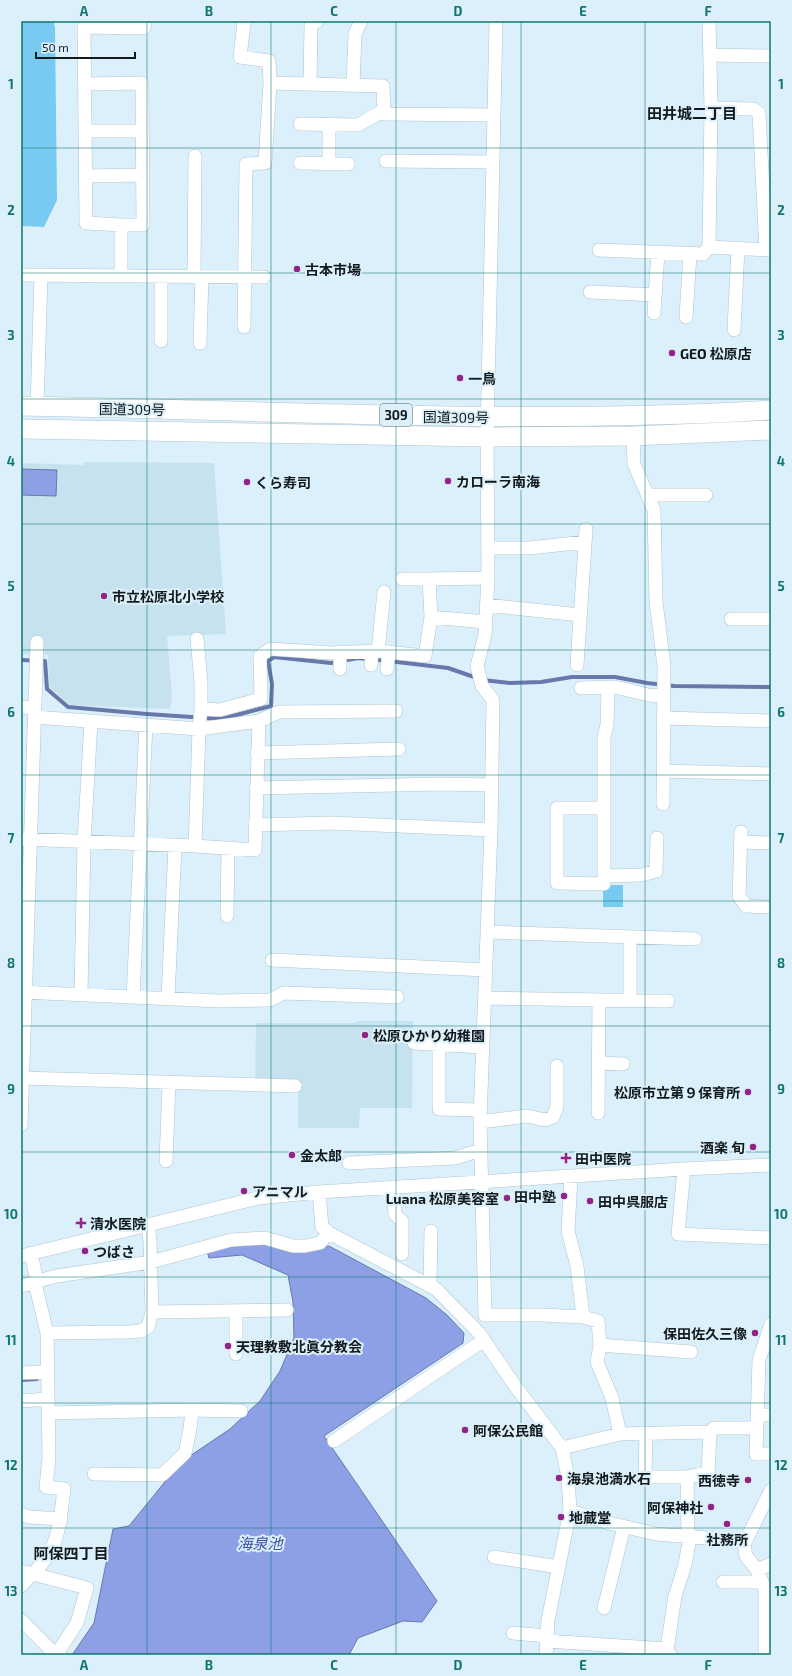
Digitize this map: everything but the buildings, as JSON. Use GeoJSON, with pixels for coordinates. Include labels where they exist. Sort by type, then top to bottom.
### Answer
{"type":"FeatureCollection","features":[{"type":"Feature","properties":{"kind":"highway","name":"国道309号"},"geometry":{"type":"LineString","coordinates":[[29,406],[488,418],[705,414],[771,410]]}},
{"type":"Feature","properties":{"kind":"highway","name":"国道309号"},"geometry":{"type":"LineString","coordinates":[[21,429],[486,437],[633,436],[771,430]]}},
{"type":"Feature","properties":{"kind":"street"},"geometry":{"type":"LineString","coordinates":[[85,84],[142,83],[143,225],[86,224],[84,27],[144,28],[144,21]]}},
{"type":"Feature","properties":{"kind":"street"},"geometry":{"type":"LineString","coordinates":[[310,84],[311,25],[316,21]]}},
{"type":"Feature","properties":{"kind":"street"},"geometry":{"type":"LineString","coordinates":[[354,85],[355,34],[361,21]]}},
{"type":"Feature","properties":{"kind":"street"},"geometry":{"type":"LineString","coordinates":[[496,21],[488,418],[486,437],[488,578],[485,635],[477,666],[482,686],[492,700],[491,830],[480,1116],[485,1316],[543,1315],[583,1317],[598,1321],[600,1345],[598,1362],[612,1398],[620,1434]]}},
{"type":"Feature","properties":{"kind":"street"},"geometry":{"type":"LineString","coordinates":[[599,250],[703,254],[709,247],[711,55],[709,21]]}},
{"type":"Feature","properties":{"kind":"street"},"geometry":{"type":"LineString","coordinates":[[244,23],[240,57],[269,61],[270,83],[266,163],[246,164],[244,327]]}},
{"type":"Feature","properties":{"kind":"street"},"geometry":{"type":"LineString","coordinates":[[711,55],[771,56]]}},
{"type":"Feature","properties":{"kind":"street"},"geometry":{"type":"LineString","coordinates":[[270,83],[383,86],[384,114],[494,116]]}},
{"type":"Feature","properties":{"kind":"street"},"geometry":{"type":"LineString","coordinates":[[709,247],[769,250],[766,156],[759,113],[754,109],[711,108]]}},
{"type":"Feature","properties":{"kind":"street"},"geometry":{"type":"LineString","coordinates":[[300,124],[358,125],[384,110]]}},
{"type":"Feature","properties":{"kind":"street"},"geometry":{"type":"LineString","coordinates":[[329,125],[329,164]]}},
{"type":"Feature","properties":{"kind":"street"},"geometry":{"type":"LineString","coordinates":[[85,131],[142,131]]}},
{"type":"Feature","properties":{"kind":"street"},"geometry":{"type":"LineString","coordinates":[[195,156],[200,343]]}},
{"type":"Feature","properties":{"kind":"street"},"geometry":{"type":"LineString","coordinates":[[386,161],[493,162]]}},
{"type":"Feature","properties":{"kind":"street"},"geometry":{"type":"LineString","coordinates":[[300,163],[348,164]]}},
{"type":"Feature","properties":{"kind":"street"},"geometry":{"type":"LineString","coordinates":[[86,176],[143,175]]}},
{"type":"Feature","properties":{"kind":"street"},"geometry":{"type":"LineString","coordinates":[[121,225],[122,276]]}},
{"type":"Feature","properties":{"kind":"street"},"geometry":{"type":"LineString","coordinates":[[734,330],[738,248]]}},
{"type":"Feature","properties":{"kind":"street"},"geometry":{"type":"LineString","coordinates":[[654,313],[658,252]]}},
{"type":"Feature","properties":{"kind":"street"},"geometry":{"type":"LineString","coordinates":[[686,317],[690,254]]}},
{"type":"Feature","properties":{"kind":"street"},"geometry":{"type":"LineString","coordinates":[[21,274],[244,278],[264,277]]}},
{"type":"Feature","properties":{"kind":"street"},"geometry":{"type":"LineString","coordinates":[[29,406],[41,275]]}},
{"type":"Feature","properties":{"kind":"street"},"geometry":{"type":"LineString","coordinates":[[161,276],[161,341]]}},
{"type":"Feature","properties":{"kind":"street"},"geometry":{"type":"LineString","coordinates":[[590,292],[655,294]]}},
{"type":"Feature","properties":{"kind":"street"},"geometry":{"type":"LineString","coordinates":[[633,436],[634,464],[654,510],[656,602],[664,676],[663,804]]}},
{"type":"Feature","properties":{"kind":"street"},"geometry":{"type":"LineString","coordinates":[[648,495],[706,495]]}},
{"type":"Feature","properties":{"kind":"street"},"geometry":{"type":"LineString","coordinates":[[488,548],[529,548],[586,536],[577,665]]}},
{"type":"Feature","properties":{"kind":"street"},"geometry":{"type":"LineString","coordinates":[[402,579],[488,578]]}},
{"type":"Feature","properties":{"kind":"street"},"geometry":{"type":"LineString","coordinates":[[201,710],[220,710],[260,699],[260,656],[270,649],[340,652],[380,651],[425,656],[431,617],[429,579]]}},
{"type":"Feature","properties":{"kind":"street"},"geometry":{"type":"LineString","coordinates":[[384,592],[380,651],[388,669]]}},
{"type":"Feature","properties":{"kind":"street"},"geometry":{"type":"LineString","coordinates":[[486,606],[580,615]]}},
{"type":"Feature","properties":{"kind":"street"},"geometry":{"type":"LineString","coordinates":[[431,617],[486,622]]}},
{"type":"Feature","properties":{"kind":"street"},"geometry":{"type":"LineString","coordinates":[[730,619],[771,619]]}},
{"type":"Feature","properties":{"kind":"street"},"geometry":{"type":"LineString","coordinates":[[195,846],[202,682],[197,639]]}},
{"type":"Feature","properties":{"kind":"street"},"geometry":{"type":"LineString","coordinates":[[21,1125],[27,756],[34,712],[37,647]]}},
{"type":"Feature","properties":{"kind":"street"},"geometry":{"type":"LineString","coordinates":[[371,665],[380,651]]}},
{"type":"Feature","properties":{"kind":"street"},"geometry":{"type":"LineString","coordinates":[[340,652],[340,669]]}},
{"type":"Feature","properties":{"kind":"street"},"geometry":{"type":"LineString","coordinates":[[604,808],[557,808],[557,883],[604,884],[604,808],[604,737],[607,724],[608,687]]}},
{"type":"Feature","properties":{"kind":"street"},"geometry":{"type":"LineString","coordinates":[[581,688],[614,687],[648,695],[663,695]]}},
{"type":"Feature","properties":{"kind":"street"},"geometry":{"type":"LineString","coordinates":[[21,707],[34,712],[91,722],[199,728],[259,721],[279,712],[396,711]]}},
{"type":"Feature","properties":{"kind":"street"},"geometry":{"type":"LineString","coordinates":[[663,718],[771,721]]}},
{"type":"Feature","properties":{"kind":"street"},"geometry":{"type":"LineString","coordinates":[[26,840],[195,846],[255,850],[259,721]]}},
{"type":"Feature","properties":{"kind":"street"},"geometry":{"type":"LineString","coordinates":[[81,994],[84,842],[91,722]]}},
{"type":"Feature","properties":{"kind":"street"},"geometry":{"type":"LineString","coordinates":[[133,997],[146,725]]}},
{"type":"Feature","properties":{"kind":"street"},"geometry":{"type":"LineString","coordinates":[[257,753],[399,749]]}},
{"type":"Feature","properties":{"kind":"street"},"geometry":{"type":"LineString","coordinates":[[663,771],[771,774]]}},
{"type":"Feature","properties":{"kind":"street"},"geometry":{"type":"LineString","coordinates":[[256,788],[442,784],[491,785]]}},
{"type":"Feature","properties":{"kind":"street"},"geometry":{"type":"LineString","coordinates":[[255,825],[331,823],[491,830]]}},
{"type":"Feature","properties":{"kind":"street"},"geometry":{"type":"LineString","coordinates":[[771,843],[741,837],[739,896],[746,906],[771,907]]}},
{"type":"Feature","properties":{"kind":"street"},"geometry":{"type":"LineString","coordinates":[[604,876],[642,875],[656,871],[657,838]]}},
{"type":"Feature","properties":{"kind":"street"},"geometry":{"type":"LineString","coordinates":[[168,998],[175,846]]}},
{"type":"Feature","properties":{"kind":"street"},"geometry":{"type":"LineString","coordinates":[[227,916],[228,848]]}},
{"type":"Feature","properties":{"kind":"street"},"geometry":{"type":"LineString","coordinates":[[487,932],[695,939]]}},
{"type":"Feature","properties":{"kind":"street"},"geometry":{"type":"LineString","coordinates":[[630,937],[630,1000]]}},
{"type":"Feature","properties":{"kind":"street"},"geometry":{"type":"LineString","coordinates":[[272,960],[486,970]]}},
{"type":"Feature","properties":{"kind":"street"},"geometry":{"type":"LineString","coordinates":[[23,992],[219,1001],[270,1000],[284,993],[397,997]]}},
{"type":"Feature","properties":{"kind":"street"},"geometry":{"type":"LineString","coordinates":[[484,998],[668,1001]]}},
{"type":"Feature","properties":{"kind":"street"},"geometry":{"type":"LineString","coordinates":[[598,1113],[599,1000]]}},
{"type":"Feature","properties":{"kind":"street"},"geometry":{"type":"LineString","coordinates":[[414,1042],[482,1047]]}},
{"type":"Feature","properties":{"kind":"street"},"geometry":{"type":"LineString","coordinates":[[439,1044],[438,1109],[480,1116],[527,1116],[545,1120],[553,1117],[557,1107],[557,1066]]}},
{"type":"Feature","properties":{"kind":"street"},"geometry":{"type":"LineString","coordinates":[[598,1063],[623,1064]]}},
{"type":"Feature","properties":{"kind":"street"},"geometry":{"type":"LineString","coordinates":[[22,1078],[295,1086]]}},
{"type":"Feature","properties":{"kind":"street"},"geometry":{"type":"LineString","coordinates":[[166,1161],[169,1083]]}},
{"type":"Feature","properties":{"kind":"street"},"geometry":{"type":"LineString","coordinates":[[349,1163],[455,1158],[481,1150]]}},
{"type":"Feature","properties":{"kind":"street"},"geometry":{"type":"LineString","coordinates":[[21,1586],[27,1572],[47,1558],[58,1533],[64,1489],[46,1487],[49,1458],[47,1334],[36,1282],[26,1255],[258,1198],[392,1187],[771,1165]]}},
{"type":"Feature","properties":{"kind":"street"},"geometry":{"type":"LineString","coordinates":[[684,1169],[678,1234],[771,1238]]}},
{"type":"Feature","properties":{"kind":"street"},"geometry":{"type":"LineString","coordinates":[[572,1177],[568,1230],[577,1266],[583,1317]]}},
{"type":"Feature","properties":{"kind":"street"},"geometry":{"type":"LineString","coordinates":[[392,1187],[395,1214],[402,1221],[402,1254]]}},
{"type":"Feature","properties":{"kind":"street"},"geometry":{"type":"LineString","coordinates":[[319,1192],[322,1227],[330,1233],[436,1289],[484,1340],[513,1383],[562,1448],[568,1477],[564,1493],[570,1511],[548,1620],[546,1655]]}},
{"type":"Feature","properties":{"kind":"street"},"geometry":{"type":"LineString","coordinates":[[47,1334],[141,1331],[148,1327],[152,1312],[151,1262],[148,1224]]}},
{"type":"Feature","properties":{"kind":"street"},"geometry":{"type":"LineString","coordinates":[[430,1285],[431,1231]]}},
{"type":"Feature","properties":{"kind":"street"},"geometry":{"type":"LineString","coordinates":[[21,1286],[56,1276],[151,1262],[231,1240],[244,1238],[265,1238],[293,1246],[305,1246],[320,1243],[330,1233]]}},
{"type":"Feature","properties":{"kind":"street"},"geometry":{"type":"LineString","coordinates":[[152,1312],[288,1310]]}},
{"type":"Feature","properties":{"kind":"street"},"geometry":{"type":"LineString","coordinates":[[236,1311],[236,1354]]}},
{"type":"Feature","properties":{"kind":"street"},"geometry":{"type":"LineString","coordinates":[[771,1325],[759,1360],[756,1454],[771,1454]]}},
{"type":"Feature","properties":{"kind":"street"},"geometry":{"type":"LineString","coordinates":[[334,1441],[484,1340]]}},
{"type":"Feature","properties":{"kind":"street"},"geometry":{"type":"LineString","coordinates":[[600,1345],[691,1352]]}},
{"type":"Feature","properties":{"kind":"street"},"geometry":{"type":"LineString","coordinates":[[21,1373],[48,1372]]}},
{"type":"Feature","properties":{"kind":"street"},"geometry":{"type":"LineString","coordinates":[[21,1401],[48,1399]]}},
{"type":"Feature","properties":{"kind":"street"},"geometry":{"type":"LineString","coordinates":[[48,1413],[192,1410],[241,1411]]}},
{"type":"Feature","properties":{"kind":"street"},"geometry":{"type":"LineString","coordinates":[[94,1474],[162,1475],[185,1453],[192,1410]]}},
{"type":"Feature","properties":{"kind":"street"},"geometry":{"type":"LineString","coordinates":[[562,1448],[620,1434],[710,1432],[714,1428],[757,1421],[771,1415]]}},
{"type":"Feature","properties":{"kind":"street"},"geometry":{"type":"LineString","coordinates":[[646,1433],[645,1477],[687,1477],[708,1473],[710,1432]]}},
{"type":"Feature","properties":{"kind":"street"},"geometry":{"type":"LineString","coordinates":[[513,1633],[613,1650],[668,1652],[675,1596],[685,1565],[689,1537],[687,1477]]}},
{"type":"Feature","properties":{"kind":"street"},"geometry":{"type":"LineString","coordinates":[[765,1655],[768,1605],[765,1589],[757,1570],[746,1556],[744,1544],[771,1490]]}},
{"type":"Feature","properties":{"kind":"street"},"geometry":{"type":"LineString","coordinates":[[570,1511],[624,1527],[656,1534],[745,1541]]}},
{"type":"Feature","properties":{"kind":"street"},"geometry":{"type":"LineString","coordinates":[[21,1514],[29,1517],[61,1519]]}},
{"type":"Feature","properties":{"kind":"street"},"geometry":{"type":"LineString","coordinates":[[604,1608],[624,1527]]}},
{"type":"Feature","properties":{"kind":"street"},"geometry":{"type":"LineString","coordinates":[[494,1557],[558,1567]]}},
{"type":"Feature","properties":{"kind":"street"},"geometry":{"type":"LineString","coordinates":[[757,1570],[771,1564]]}},
{"type":"Feature","properties":{"kind":"street"},"geometry":{"type":"LineString","coordinates":[[21,1620],[56,1655],[77,1623],[87,1588],[27,1572]]}},
{"type":"Feature","properties":{"kind":"street"},"geometry":{"type":"LineString","coordinates":[[723,1582],[762,1582]]}},
{"type":"Feature","properties":{"kind":"shaded area"},"geometry":{"type":"Polygon","coordinates":[[[21,21],[55,21],[57,200],[44,227],[21,226],[21,21]]]}},
{"type":"Feature","properties":{"kind":"shaded area"},"geometry":{"type":"Polygon","coordinates":[[[84,462],[214,463],[226,634],[167,636],[172,695],[170,709],[70,705],[49,687],[48,655],[21,654],[21,463],[84,465],[84,462]]]}},
{"type":"Feature","properties":{"kind":"shaded area"},"geometry":{"type":"Polygon","coordinates":[[[609,885],[623,885],[623,907],[603,907],[603,891],[609,885]]]}},
{"type":"Feature","properties":{"kind":"shaded area"},"geometry":{"type":"Polygon","coordinates":[[[357,1021],[413,1021],[412,1108],[360,1108],[359,1128],[298,1128],[298,1089],[255,1089],[256,1023],[356,1023],[357,1021]]]}},
{"type":"Feature","properties":{"kind":"water"},"geometry":{"type":"Polygon","coordinates":[[[21,469],[57,470],[56,496],[21,495],[21,469]]]}},
{"type":"Feature","properties":{"kind":"water","name":"海泉池"},"geometry":{"type":"Polygon","coordinates":[[[249,1242],[304,1250],[329,1246],[426,1298],[447,1315],[464,1333],[463,1343],[324,1436],[437,1601],[422,1622],[403,1621],[358,1638],[349,1655],[72,1655],[94,1623],[113,1529],[129,1526],[181,1462],[230,1429],[260,1401],[280,1371],[294,1338],[293,1302],[288,1275],[242,1255],[209,1258],[207,1251],[249,1242]]]}},
{"type":"Feature","properties":{"kind":"waterway"},"geometry":{"type":"LineString","coordinates":[[21,660],[45,661],[47,689],[68,707],[221,719],[271,706],[272,684],[268,661],[274,657],[331,663],[358,658],[397,662],[448,668],[477,678]]}},
{"type":"Feature","properties":{"kind":"waterway"},"geometry":{"type":"LineString","coordinates":[[483,680],[510,683],[541,682],[572,677],[615,677],[674,686],[771,687]]}},
{"type":"Feature","properties":{"kind":"waterway"},"geometry":{"type":"LineString","coordinates":[[21,1380],[37,1379]]}},
{"type":"Feature","properties":{"kind":"place","name":"古本市場"},"geometry":{"type":"Point","coordinates":[297,269]}},
{"type":"Feature","properties":{"kind":"place","name":"GEO 松原店"},"geometry":{"type":"Point","coordinates":[672,353]}},
{"type":"Feature","properties":{"kind":"place","name":"一鳥"},"geometry":{"type":"Point","coordinates":[460,378]}},
{"type":"Feature","properties":{"kind":"place","name":"カローラ南海"},"geometry":{"type":"Point","coordinates":[448,481]}},
{"type":"Feature","properties":{"kind":"place","name":"くら寿司"},"geometry":{"type":"Point","coordinates":[247,482]}},
{"type":"Feature","properties":{"kind":"place","name":"市立松原北小学校"},"geometry":{"type":"Point","coordinates":[104,596]}},
{"type":"Feature","properties":{"kind":"place","name":"松原ひかり幼稚園"},"geometry":{"type":"Point","coordinates":[365,1035]}},
{"type":"Feature","properties":{"kind":"place","name":"松原市立第９保育所"},"geometry":{"type":"Point","coordinates":[748,1092]}},
{"type":"Feature","properties":{"kind":"place","name":"酒楽 旬"},"geometry":{"type":"Point","coordinates":[753,1147]}},
{"type":"Feature","properties":{"kind":"place","name":"金太郎"},"geometry":{"type":"Point","coordinates":[292,1155]}},
{"type":"Feature","properties":{"kind":"place","name":"田中医院"},"geometry":{"type":"Point","coordinates":[566,1158]}},
{"type":"Feature","properties":{"kind":"place","name":"アニマル"},"geometry":{"type":"Point","coordinates":[244,1191]}},
{"type":"Feature","properties":{"kind":"place","name":"田中塾"},"geometry":{"type":"Point","coordinates":[564,1196]}},
{"type":"Feature","properties":{"kind":"place","name":"Luana 松原美容室"},"geometry":{"type":"Point","coordinates":[507,1198]}},
{"type":"Feature","properties":{"kind":"place","name":"田中呉服店"},"geometry":{"type":"Point","coordinates":[590,1201]}},
{"type":"Feature","properties":{"kind":"place","name":"清水医院"},"geometry":{"type":"Point","coordinates":[81,1223]}},
{"type":"Feature","properties":{"kind":"place","name":"つばさ"},"geometry":{"type":"Point","coordinates":[85,1251]}},
{"type":"Feature","properties":{"kind":"place","name":"保田佐久三像"},"geometry":{"type":"Point","coordinates":[755,1333]}},
{"type":"Feature","properties":{"kind":"place","name":"天理教敷北眞分教会"},"geometry":{"type":"Point","coordinates":[228,1346]}},
{"type":"Feature","properties":{"kind":"place","name":"阿保公民館"},"geometry":{"type":"Point","coordinates":[465,1430]}},
{"type":"Feature","properties":{"kind":"place","name":"海泉池満水石"},"geometry":{"type":"Point","coordinates":[559,1478]}},
{"type":"Feature","properties":{"kind":"place","name":"西徳寺"},"geometry":{"type":"Point","coordinates":[748,1480]}},
{"type":"Feature","properties":{"kind":"place","name":"阿保神社"},"geometry":{"type":"Point","coordinates":[711,1507]}},
{"type":"Feature","properties":{"kind":"place","name":"地蔵堂"},"geometry":{"type":"Point","coordinates":[561,1517]}},
{"type":"Feature","properties":{"kind":"place","name":"社務所"},"geometry":{"type":"Point","coordinates":[727,1524]}},
{"type":"Feature","properties":{"kind":"district","name":"田井城二丁目"},"geometry":{"type":"Point","coordinates":[692,113]}},
{"type":"Feature","properties":{"kind":"district","name":"阿保四丁目"},"geometry":{"type":"Point","coordinates":[71,1553]}}]}
